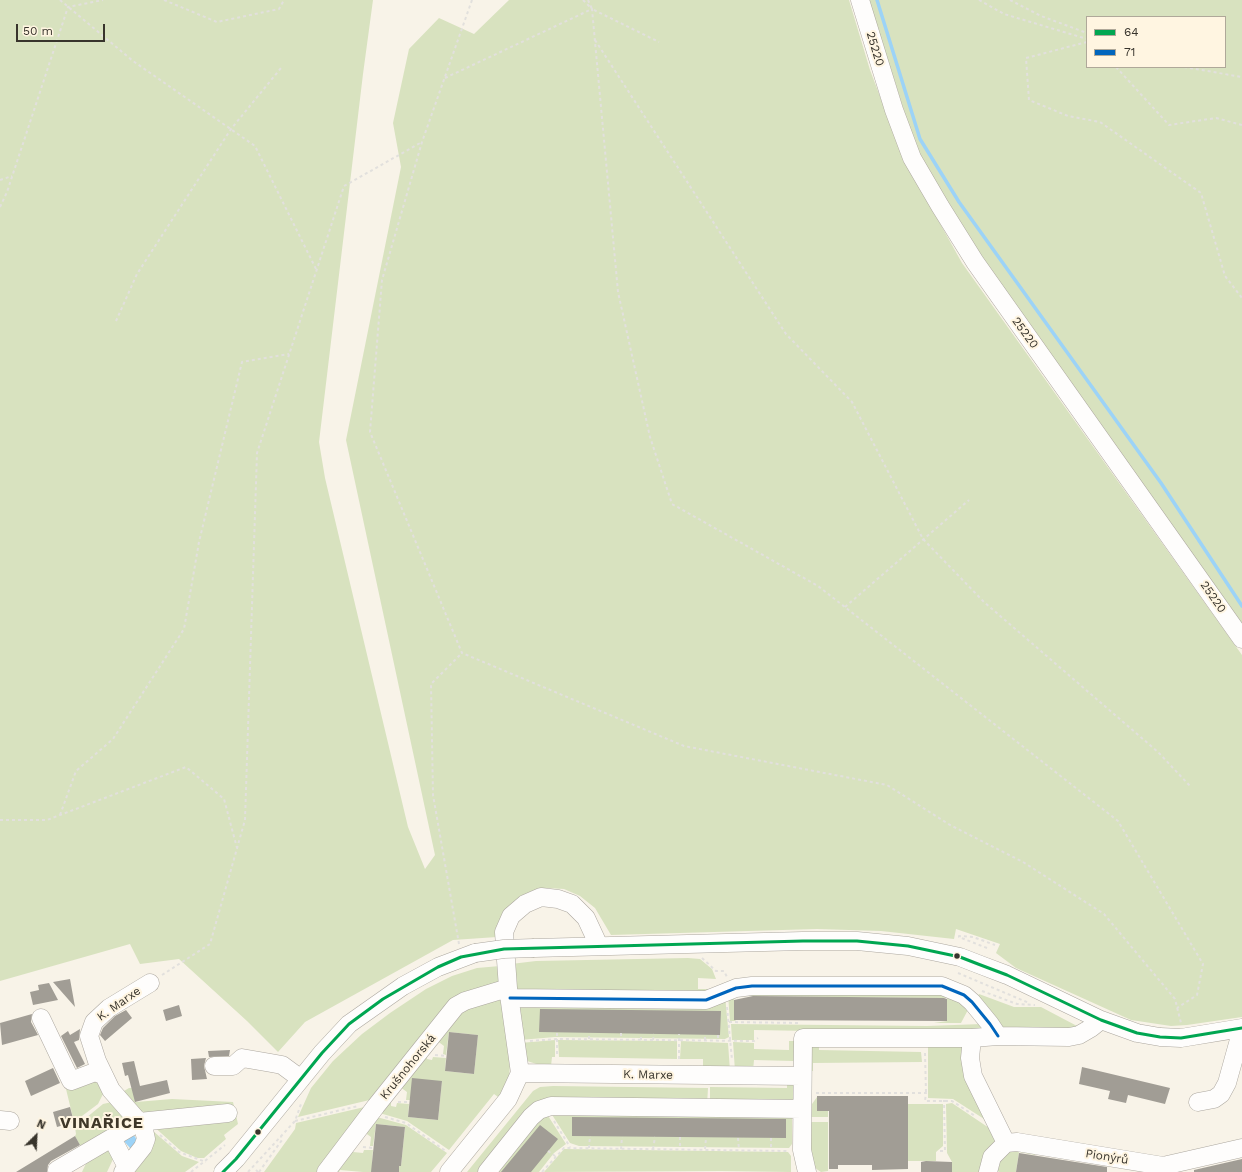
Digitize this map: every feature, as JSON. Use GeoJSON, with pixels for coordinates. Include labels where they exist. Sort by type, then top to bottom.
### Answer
{"type":"FeatureCollection","features":[{"type":"Feature","properties":{"kind":"street","name":"25220"},"geometry":{"type":"LineString","coordinates":[[860,0],[894,110],[912,158],[940,206],[975,262],[1242,639]]}},
{"type":"Feature","properties":{"kind":"street"},"geometry":{"type":"LineString","coordinates":[[454,1166],[508,1099],[520,1073],[509,993],[504,932],[511,916],[525,904],[541,898],[558,899],[572,904],[586,918],[599,946]]}},
{"type":"Feature","properties":{"kind":"street"},"geometry":{"type":"LineString","coordinates":[[223,1172],[236,1159],[322,1053],[349,1024],[377,1003],[410,982],[438,967],[468,955],[504,949],[803,940],[857,941],[908,946],[960,957],[1007,975],[1101,1020],[1137,1032],[1160,1037],[1182,1038],[1242,1028],[1227,1083],[1221,1094],[1214,1099],[1198,1102]]}},
{"type":"Feature","properties":{"kind":"street","name":"K. Marxe"},"geometry":{"type":"LineString","coordinates":[[125,1170],[142,1148],[146,1139],[142,1121],[111,1090],[103,1075],[89,1036],[94,1022],[109,1008],[150,983]]}},
{"type":"Feature","properties":{"kind":"street","name":"Krušnohorská"},"geometry":{"type":"LineString","coordinates":[[326,1172],[375,1107],[456,1006],[465,1001],[509,993],[706,1000],[729,990],[752,986],[942,986],[964,995],[972,1002],[998,1036]]}},
{"type":"Feature","properties":{"kind":"street"},"geometry":{"type":"LineString","coordinates":[[42,1018],[70,1081],[95,1072],[103,1075]]}},
{"type":"Feature","properties":{"kind":"street"},"geometry":{"type":"LineString","coordinates":[[803,1170],[803,1038],[925,1039],[998,1036],[1069,1037],[1079,1035],[1101,1020]]}},
{"type":"Feature","properties":{"kind":"street"},"geometry":{"type":"LineString","coordinates":[[972,1038],[970,1058],[973,1076],[1006,1143],[992,1157],[988,1172]]}},
{"type":"Feature","properties":{"kind":"street"},"geometry":{"type":"LineString","coordinates":[[214,1066],[233,1066],[242,1058],[282,1065],[301,1079]]}},
{"type":"Feature","properties":{"kind":"street","name":"K. Marxe"},"geometry":{"type":"LineString","coordinates":[[520,1073],[802,1093]]}},
{"type":"Feature","properties":{"kind":"street"},"geometry":{"type":"LineString","coordinates":[[487,1172],[531,1117],[539,1110],[551,1106],[802,1093]]}},
{"type":"Feature","properties":{"kind":"street"},"geometry":{"type":"LineString","coordinates":[[57,1170],[142,1121],[228,1112]]}},
{"type":"Feature","properties":{"kind":"street"},"geometry":{"type":"LineString","coordinates":[[112,1138],[125,1170]]}},
{"type":"Feature","properties":{"kind":"street","name":"Pionýrů"},"geometry":{"type":"LineString","coordinates":[[1006,1143],[1017,1142],[1163,1166],[1242,1148]]}},
{"type":"Feature","properties":{"kind":"path"},"geometry":{"type":"LineString","coordinates":[[60,0],[133,61],[255,146],[316,270]]}},
{"type":"Feature","properties":{"kind":"path"},"geometry":{"type":"LineString","coordinates":[[68,7],[103,0]]}},
{"type":"Feature","properties":{"kind":"path"},"geometry":{"type":"LineString","coordinates":[[164,0],[217,22],[279,8],[284,0]]}},
{"type":"Feature","properties":{"kind":"path"},"geometry":{"type":"LineString","coordinates":[[472,0],[422,142],[382,280],[370,432],[462,653],[684,746],[887,785],[950,825],[1023,862],[1104,914],[1175,999],[1182,1021],[1182,1038]]}},
{"type":"Feature","properties":{"kind":"path"},"geometry":{"type":"LineString","coordinates":[[583,0],[592,9],[659,42]]}},
{"type":"Feature","properties":{"kind":"path"},"geometry":{"type":"LineString","coordinates":[[588,0],[592,9],[618,292],[650,437],[672,504],[818,586],[1118,821],[1203,964],[1197,995],[1177,1008]]}},
{"type":"Feature","properties":{"kind":"path"},"geometry":{"type":"LineString","coordinates":[[979,0],[1004,14],[1086,40]]}},
{"type":"Feature","properties":{"kind":"path"},"geometry":{"type":"LineString","coordinates":[[1010,0],[1041,16],[1086,33]]}},
{"type":"Feature","properties":{"kind":"path"},"geometry":{"type":"LineString","coordinates":[[0,207],[13,176],[68,7]]}},
{"type":"Feature","properties":{"kind":"path"},"geometry":{"type":"LineString","coordinates":[[445,78],[592,9]]}},
{"type":"Feature","properties":{"kind":"path"},"geometry":{"type":"LineString","coordinates":[[595,39],[786,334],[852,402],[924,539],[984,602],[1158,752],[1190,786]]}},
{"type":"Feature","properties":{"kind":"path"},"geometry":{"type":"LineString","coordinates":[[1086,40],[1026,58],[1029,100],[1068,116],[1100,122],[1201,193],[1225,276],[1242,298]]}},
{"type":"Feature","properties":{"kind":"path"},"geometry":{"type":"LineString","coordinates":[[116,321],[137,274],[232,129],[281,68]]}},
{"type":"Feature","properties":{"kind":"path"},"geometry":{"type":"LineString","coordinates":[[1117,68],[1169,125],[1216,118],[1242,126]]}},
{"type":"Feature","properties":{"kind":"path"},"geometry":{"type":"LineString","coordinates":[[1190,68],[1242,77]]}},
{"type":"Feature","properties":{"kind":"path"},"geometry":{"type":"LineString","coordinates":[[150,983],[210,944],[245,820],[257,453],[316,270],[344,186],[422,142]]}},
{"type":"Feature","properties":{"kind":"path"},"geometry":{"type":"LineString","coordinates":[[0,180],[13,176]]}},
{"type":"Feature","properties":{"kind":"path"},"geometry":{"type":"LineString","coordinates":[[60,815],[76,771],[113,739],[184,629],[199,542],[242,362],[289,354]]}},
{"type":"Feature","properties":{"kind":"path"},"geometry":{"type":"LineString","coordinates":[[845,607],[969,500]]}},
{"type":"Feature","properties":{"kind":"path"},"geometry":{"type":"LineString","coordinates":[[462,653],[431,684],[434,795],[468,955]]}},
{"type":"Feature","properties":{"kind":"path"},"geometry":{"type":"LineString","coordinates":[[0,820],[47,820],[186,767],[224,799],[237,849]]}},
{"type":"Feature","properties":{"kind":"path"},"geometry":{"type":"LineString","coordinates":[[987,948],[959,936],[972,937],[995,946]]}},
{"type":"Feature","properties":{"kind":"path"},"geometry":{"type":"LineString","coordinates":[[708,957],[701,957],[716,971],[724,971],[729,990],[732,1060]]}},
{"type":"Feature","properties":{"kind":"path"},"geometry":{"type":"LineString","coordinates":[[954,972],[1034,1005]]}},
{"type":"Feature","properties":{"kind":"path"},"geometry":{"type":"LineString","coordinates":[[978,989],[1001,999]]}},
{"type":"Feature","properties":{"kind":"path"},"geometry":{"type":"LineString","coordinates":[[557,1032],[557,1057]]}},
{"type":"Feature","properties":{"kind":"path"},"geometry":{"type":"LineString","coordinates":[[589,1033],[589,1039]]}},
{"type":"Feature","properties":{"kind":"path"},"geometry":{"type":"LineString","coordinates":[[621,1033],[621,1039]]}},
{"type":"Feature","properties":{"kind":"path"},"geometry":{"type":"LineString","coordinates":[[641,1034],[641,1040]]}},
{"type":"Feature","properties":{"kind":"path"},"geometry":{"type":"LineString","coordinates":[[654,1034],[654,1040]]}},
{"type":"Feature","properties":{"kind":"path"},"geometry":{"type":"LineString","coordinates":[[679,1059],[680,1034]]}},
{"type":"Feature","properties":{"kind":"path"},"geometry":{"type":"LineString","coordinates":[[704,1040],[705,1034]]}},
{"type":"Feature","properties":{"kind":"path"},"geometry":{"type":"LineString","coordinates":[[718,1035],[718,1040]]}},
{"type":"Feature","properties":{"kind":"path"},"geometry":{"type":"LineString","coordinates":[[516,1042],[557,1039],[754,1041],[758,1038]]}},
{"type":"Feature","properties":{"kind":"path"},"geometry":{"type":"LineString","coordinates":[[925,1039],[925,1101],[952,1101],[978,1117]]}},
{"type":"Feature","properties":{"kind":"path"},"geometry":{"type":"LineString","coordinates":[[802,1093],[926,1093]]}},
{"type":"Feature","properties":{"kind":"path"},"geometry":{"type":"LineString","coordinates":[[248,1172],[295,1120],[304,1098]]}},
{"type":"Feature","properties":{"kind":"path"},"geometry":{"type":"LineString","coordinates":[[940,1152],[944,1151],[944,1100]]}},
{"type":"Feature","properties":{"kind":"path"},"geometry":{"type":"LineString","coordinates":[[295,1120],[375,1107],[406,1122],[454,1166]]}},
{"type":"Feature","properties":{"kind":"path"},"geometry":{"type":"LineString","coordinates":[[546,1108],[570,1147]]}},
{"type":"Feature","properties":{"kind":"path"},"geometry":{"type":"LineString","coordinates":[[142,1121],[179,1152],[206,1162]]}},
{"type":"Feature","properties":{"kind":"path"},"geometry":{"type":"LineString","coordinates":[[258,1171],[282,1140],[281,1136]]}},
{"type":"Feature","properties":{"kind":"path"},"geometry":{"type":"LineString","coordinates":[[589,1148],[590,1136]]}},
{"type":"Feature","properties":{"kind":"path"},"geometry":{"type":"LineString","coordinates":[[621,1149],[622,1137]]}},
{"type":"Feature","properties":{"kind":"path"},"geometry":{"type":"LineString","coordinates":[[653,1149],[655,1137]]}},
{"type":"Feature","properties":{"kind":"path"},"geometry":{"type":"LineString","coordinates":[[680,1137],[680,1149]]}},
{"type":"Feature","properties":{"kind":"path"},"geometry":{"type":"LineString","coordinates":[[705,1149],[706,1138]]}},
{"type":"Feature","properties":{"kind":"path"},"geometry":{"type":"LineString","coordinates":[[738,1138],[739,1150]]}},
{"type":"Feature","properties":{"kind":"path"},"geometry":{"type":"LineString","coordinates":[[771,1138],[771,1150]]}},
{"type":"Feature","properties":{"kind":"path"},"geometry":{"type":"LineString","coordinates":[[191,1172],[206,1162],[225,1145]]}},
{"type":"Feature","properties":{"kind":"path"},"geometry":{"type":"LineString","coordinates":[[542,1172],[555,1156],[564,1148],[570,1147],[792,1151]]}},
{"type":"Feature","properties":{"kind":"path"},"geometry":{"type":"LineString","coordinates":[[548,1151],[555,1156]]}},
{"type":"Feature","properties":{"kind":"green space"},"geometry":{"type":"Polygon","coordinates":[[[0,0],[373,0],[319,442],[325,478],[408,827],[425,869],[435,855],[346,440],[401,167],[393,123],[409,49],[439,18],[474,34],[509,0],[849,0],[870,70],[903,157],[962,263],[1242,655],[1242,1017],[1171,1026],[1131,1020],[1016,968],[996,953],[1000,944],[956,929],[954,939],[881,931],[817,929],[611,935],[595,908],[580,896],[564,889],[547,888],[534,892],[497,937],[453,940],[305,1022],[278,1052],[247,1021],[179,959],[140,964],[130,944],[0,981],[0,0]]]}},
{"type":"Feature","properties":{"kind":"green space"},"geometry":{"type":"Polygon","coordinates":[[[869,0],[1242,0],[1242,623],[979,257],[924,163],[910,130],[869,0]]]}},
{"type":"Feature","properties":{"kind":"green space"},"geometry":{"type":"Polygon","coordinates":[[[700,959],[712,969],[716,979],[698,978],[698,989],[716,989],[713,993],[518,990],[514,987],[511,964],[536,961],[700,959]]]}},
{"type":"Feature","properties":{"kind":"green space"},"geometry":{"type":"Polygon","coordinates":[[[500,966],[501,978],[498,984],[461,1000],[378,1098],[298,1117],[311,1088],[333,1061],[362,1034],[390,1013],[426,989],[452,976],[477,968],[500,966]]]}},
{"type":"Feature","properties":{"kind":"green space"},"geometry":{"type":"Polygon","coordinates":[[[941,991],[970,1006],[961,1023],[934,1023],[947,1021],[947,998],[734,996],[734,1019],[736,1021],[730,1021],[728,995],[941,991]]]}},
{"type":"Feature","properties":{"kind":"green space"},"geometry":{"type":"Polygon","coordinates":[[[979,994],[1014,1007],[1041,1007],[1077,1026],[1074,1030],[1001,1028],[977,1001],[979,994]]]}},
{"type":"Feature","properties":{"kind":"green space"},"geometry":{"type":"Polygon","coordinates":[[[725,996],[729,1037],[725,1039],[555,1037],[520,1040],[517,1009],[520,1006],[725,996]]]}},
{"type":"Feature","properties":{"kind":"green space"},"geometry":{"type":"Polygon","coordinates":[[[503,998],[510,1064],[509,1078],[501,1099],[494,1094],[449,1150],[407,1121],[376,1112],[388,1102],[391,1103],[391,1106],[396,1107],[397,1103],[409,1104],[408,1117],[438,1120],[442,1081],[410,1100],[406,1100],[407,1092],[400,1087],[427,1056],[427,1059],[432,1060],[433,1057],[446,1058],[445,1071],[474,1074],[478,1035],[449,1032],[446,1055],[443,1054],[444,1046],[436,1040],[460,1008],[503,998]]]}},
{"type":"Feature","properties":{"kind":"green space"},"geometry":{"type":"Polygon","coordinates":[[[731,1024],[927,1026],[982,1024],[980,1030],[866,1032],[754,1030],[754,1040],[732,1040],[731,1024]]]}},
{"type":"Feature","properties":{"kind":"green space"},"geometry":{"type":"Polygon","coordinates":[[[555,1040],[555,1057],[552,1057],[551,1066],[543,1066],[527,1061],[520,1043],[555,1040]]]}},
{"type":"Feature","properties":{"kind":"green space"},"geometry":{"type":"Polygon","coordinates":[[[558,1040],[677,1041],[677,1059],[559,1057],[558,1040]]]}},
{"type":"Feature","properties":{"kind":"green space"},"geometry":{"type":"Polygon","coordinates":[[[681,1041],[728,1043],[730,1071],[703,1072],[703,1059],[680,1059],[681,1041]]]}},
{"type":"Feature","properties":{"kind":"green space"},"geometry":{"type":"Polygon","coordinates":[[[789,1041],[795,1041],[795,1060],[754,1060],[753,1071],[735,1071],[733,1042],[754,1043],[754,1049],[789,1050],[789,1041]]]}},
{"type":"Feature","properties":{"kind":"green space"},"geometry":{"type":"Polygon","coordinates":[[[819,1041],[819,1050],[921,1052],[922,1062],[813,1063],[813,1071],[810,1071],[808,1050],[819,1041]]]}},
{"type":"Feature","properties":{"kind":"green space"},"geometry":{"type":"Polygon","coordinates":[[[928,1042],[960,1042],[995,1126],[953,1099],[928,1098],[928,1042]]]}},
{"type":"Feature","properties":{"kind":"green space"},"geometry":{"type":"Polygon","coordinates":[[[87,1079],[98,1079],[103,1094],[98,1104],[74,1122],[66,1089],[87,1079]]]}},
{"type":"Feature","properties":{"kind":"green space"},"geometry":{"type":"Polygon","coordinates":[[[787,1081],[793,1081],[796,1100],[710,1105],[710,1087],[787,1088],[787,1081]]]}},
{"type":"Feature","properties":{"kind":"green space"},"geometry":{"type":"Polygon","coordinates":[[[540,1087],[708,1088],[707,1105],[555,1104],[484,1172],[467,1172],[533,1091],[540,1087]]]}},
{"type":"Feature","properties":{"kind":"green space"},"geometry":{"type":"Polygon","coordinates":[[[129,1088],[132,1088],[136,1102],[172,1099],[233,1102],[238,1124],[224,1135],[226,1139],[204,1158],[197,1158],[181,1151],[151,1124],[144,1112],[136,1110],[119,1094],[129,1088]]]}},
{"type":"Feature","properties":{"kind":"green space"},"geometry":{"type":"Polygon","coordinates":[[[817,1097],[828,1111],[828,1117],[811,1117],[812,1104],[817,1097]]]}},
{"type":"Feature","properties":{"kind":"green space"},"geometry":{"type":"Polygon","coordinates":[[[112,1102],[126,1121],[82,1149],[75,1136],[75,1127],[103,1104],[112,1102]]]}},
{"type":"Feature","properties":{"kind":"green space"},"geometry":{"type":"Polygon","coordinates":[[[952,1103],[998,1134],[984,1172],[952,1172],[952,1162],[947,1153],[946,1104],[952,1103]]]}},
{"type":"Feature","properties":{"kind":"green space"},"geometry":{"type":"Polygon","coordinates":[[[908,1104],[943,1104],[943,1146],[936,1152],[936,1161],[908,1161],[908,1104]]]}},
{"type":"Feature","properties":{"kind":"green space"},"geometry":{"type":"Polygon","coordinates":[[[373,1105],[321,1172],[264,1172],[295,1129],[296,1123],[373,1105]]]}},
{"type":"Feature","properties":{"kind":"green space"},"geometry":{"type":"Polygon","coordinates":[[[549,1110],[792,1112],[792,1144],[789,1148],[579,1146],[570,1143],[549,1110]]]}},
{"type":"Feature","properties":{"kind":"green space"},"geometry":{"type":"Polygon","coordinates":[[[545,1111],[566,1144],[554,1153],[539,1172],[491,1172],[545,1111]]]}},
{"type":"Feature","properties":{"kind":"green space"},"geometry":{"type":"Polygon","coordinates":[[[373,1116],[406,1125],[447,1153],[431,1172],[363,1172],[340,1170],[339,1172],[328,1172],[353,1149],[353,1152],[363,1153],[364,1150],[373,1150],[372,1163],[401,1166],[405,1127],[376,1124],[373,1146],[370,1146],[371,1137],[364,1132],[373,1116]]]}},
{"type":"Feature","properties":{"kind":"green space"},"geometry":{"type":"Polygon","coordinates":[[[807,1122],[828,1122],[828,1171],[821,1172],[812,1166],[807,1122]]]}},
{"type":"Feature","properties":{"kind":"green space"},"geometry":{"type":"Polygon","coordinates":[[[153,1131],[182,1156],[199,1162],[185,1172],[132,1172],[153,1131]]]}},
{"type":"Feature","properties":{"kind":"green space"},"geometry":{"type":"Polygon","coordinates":[[[107,1145],[115,1155],[107,1172],[82,1172],[89,1157],[107,1145]]]}},
{"type":"Feature","properties":{"kind":"green space"},"geometry":{"type":"Polygon","coordinates":[[[564,1149],[788,1152],[791,1156],[791,1172],[544,1172],[564,1149]]]}},
{"type":"Feature","properties":{"kind":"green space"},"geometry":{"type":"Polygon","coordinates":[[[1005,1149],[1036,1149],[1035,1155],[1019,1152],[1016,1172],[999,1172],[993,1168],[1005,1149]]]}},
{"type":"Feature","properties":{"kind":"water"},"geometry":{"type":"Polygon","coordinates":[[[132,1132],[137,1140],[133,1149],[130,1148],[122,1139],[132,1132]]]}},
{"type":"Feature","properties":{"kind":"building"},"geometry":{"type":"Polygon","coordinates":[[[70,979],[75,1007],[53,982],[70,979]]]}},
{"type":"Feature","properties":{"kind":"building"},"geometry":{"type":"Polygon","coordinates":[[[49,983],[58,1000],[33,1005],[30,992],[39,990],[38,985],[49,983]]]}},
{"type":"Feature","properties":{"kind":"building"},"geometry":{"type":"Polygon","coordinates":[[[753,996],[944,998],[947,999],[947,1021],[734,1020],[734,1000],[753,996]]]}},
{"type":"Feature","properties":{"kind":"building"},"geometry":{"type":"Polygon","coordinates":[[[179,1005],[182,1016],[166,1021],[163,1010],[179,1005]]]}},
{"type":"Feature","properties":{"kind":"building"},"geometry":{"type":"Polygon","coordinates":[[[540,1009],[721,1011],[720,1035],[539,1032],[540,1009]]]}},
{"type":"Feature","properties":{"kind":"building"},"geometry":{"type":"Polygon","coordinates":[[[126,1010],[132,1018],[105,1041],[100,1035],[103,1028],[115,1016],[126,1010]]]}},
{"type":"Feature","properties":{"kind":"building"},"geometry":{"type":"Polygon","coordinates":[[[32,1014],[31,1022],[38,1035],[2,1045],[0,1023],[32,1014]]]}},
{"type":"Feature","properties":{"kind":"building"},"geometry":{"type":"Polygon","coordinates":[[[80,1029],[79,1040],[74,1042],[85,1064],[77,1068],[61,1036],[68,1031],[70,1035],[80,1029]]]}},
{"type":"Feature","properties":{"kind":"building"},"geometry":{"type":"Polygon","coordinates":[[[449,1032],[478,1035],[474,1074],[445,1071],[449,1032]]]}},
{"type":"Feature","properties":{"kind":"building"},"geometry":{"type":"Polygon","coordinates":[[[230,1050],[229,1056],[209,1057],[208,1051],[230,1050]]]}},
{"type":"Feature","properties":{"kind":"building"},"geometry":{"type":"Polygon","coordinates":[[[206,1058],[204,1066],[207,1079],[192,1080],[191,1059],[206,1058]]]}},
{"type":"Feature","properties":{"kind":"building"},"geometry":{"type":"Polygon","coordinates":[[[134,1061],[140,1086],[167,1080],[170,1093],[135,1102],[128,1075],[125,1076],[122,1063],[134,1061]]]}},
{"type":"Feature","properties":{"kind":"building"},"geometry":{"type":"Polygon","coordinates":[[[1082,1067],[1170,1088],[1165,1104],[1128,1095],[1126,1103],[1108,1099],[1110,1091],[1079,1084],[1082,1067]]]}},
{"type":"Feature","properties":{"kind":"building"},"geometry":{"type":"Polygon","coordinates":[[[53,1068],[60,1083],[31,1096],[25,1081],[53,1068]]]}},
{"type":"Feature","properties":{"kind":"building"},"geometry":{"type":"Polygon","coordinates":[[[412,1078],[442,1081],[438,1120],[408,1117],[412,1078]]]}},
{"type":"Feature","properties":{"kind":"building"},"geometry":{"type":"Polygon","coordinates":[[[817,1096],[908,1096],[908,1169],[872,1170],[872,1165],[838,1165],[838,1169],[829,1169],[829,1111],[817,1111],[817,1096]]]}},
{"type":"Feature","properties":{"kind":"building"},"geometry":{"type":"Polygon","coordinates":[[[70,1107],[74,1122],[57,1127],[53,1112],[70,1107]]]}},
{"type":"Feature","properties":{"kind":"building"},"geometry":{"type":"Polygon","coordinates":[[[572,1117],[786,1119],[786,1138],[572,1136],[572,1117]]]}},
{"type":"Feature","properties":{"kind":"building"},"geometry":{"type":"Polygon","coordinates":[[[376,1124],[405,1127],[399,1172],[371,1172],[376,1124]]]}},
{"type":"Feature","properties":{"kind":"building"},"geometry":{"type":"Polygon","coordinates":[[[540,1125],[558,1139],[531,1172],[501,1172],[540,1125]]]}},
{"type":"Feature","properties":{"kind":"building"},"geometry":{"type":"Polygon","coordinates":[[[75,1136],[80,1145],[51,1161],[48,1165],[47,1172],[16,1172],[75,1136]]]}},
{"type":"Feature","properties":{"kind":"building"},"geometry":{"type":"Polygon","coordinates":[[[1019,1153],[1107,1167],[1107,1172],[1016,1172],[1019,1153]]]}},
{"type":"Feature","properties":{"kind":"building"},"geometry":{"type":"Polygon","coordinates":[[[1242,1159],[1242,1172],[1194,1172],[1194,1170],[1242,1159]]]}},
{"type":"Feature","properties":{"kind":"building"},"geometry":{"type":"Polygon","coordinates":[[[921,1162],[952,1162],[952,1172],[921,1172],[921,1162]]]}},
{"type":"Feature","properties":{"kind":"waterway"},"geometry":{"type":"LineString","coordinates":[[877,0],[920,139],[959,202],[1161,483],[1242,606]]}},
{"type":"Feature","properties":{"kind":"transit line","name":"64"},"geometry":{"type":"LineString","coordinates":[[223,1172],[236,1159],[322,1053],[349,1024],[383,999],[438,967],[461,957],[504,949],[803,941],[857,941],[908,946],[960,957],[1007,975],[1101,1020],[1137,1033],[1160,1037],[1181,1038],[1242,1028]]}},
{"type":"Feature","properties":{"kind":"transit line","name":"71"},"geometry":{"type":"LineString","coordinates":[[510,998],[706,1000],[736,988],[752,986],[942,986],[964,995],[972,1002],[998,1036]]}},
{"type":"Feature","properties":{"kind":"district","name":"VINAŘICE"},"geometry":{"type":"Point","coordinates":[102,1123]}}]}
